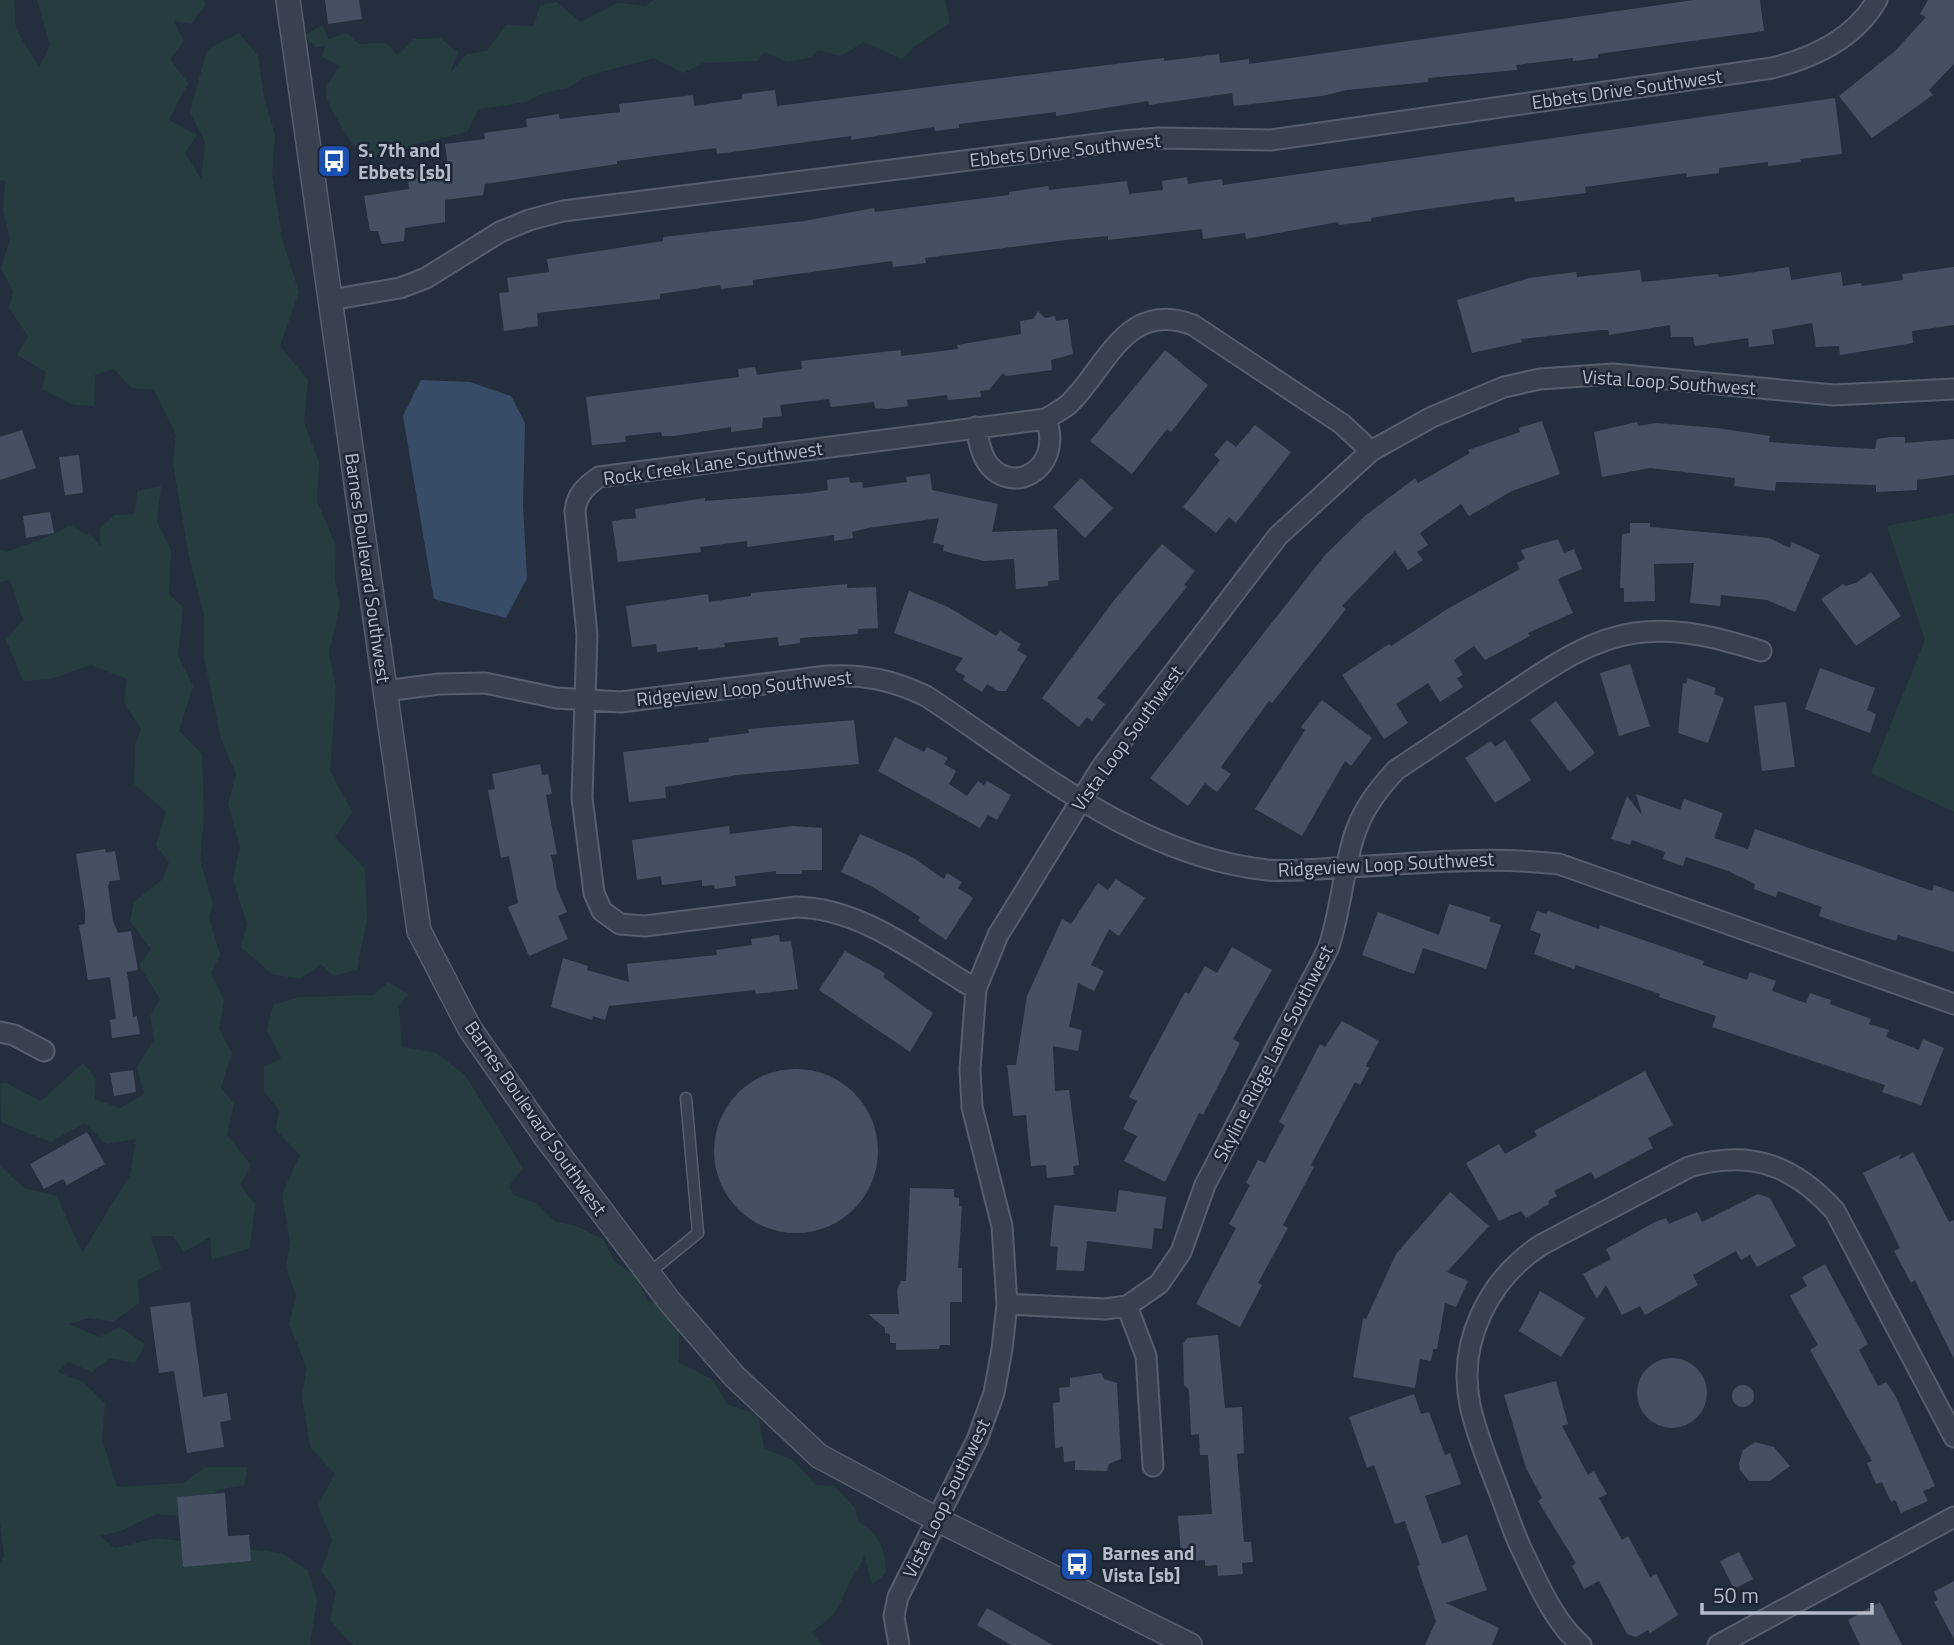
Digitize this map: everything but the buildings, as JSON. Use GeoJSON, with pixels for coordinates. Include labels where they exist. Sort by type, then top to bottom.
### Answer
{"type":"FeatureCollection","features":[{"type":"Feature","properties":{"kind":"street","name":"Barnes Boulevard Southwest"},"geometry":{"type":"LineString","coordinates":[[288,0],[419,931],[470,1030],[545,1136],[649,1273],[734,1376],[819,1457],[939,1521],[1190,1645]]}},
{"type":"Feature","properties":{"kind":"street","name":"Ebbets Drive Southwest"},"geometry":{"type":"LineString","coordinates":[[330,300],[373,295],[413,284],[500,232],[529,220],[563,211],[1122,141],[1159,138],[1271,140],[1772,68],[1799,61],[1824,50],[1849,32],[1877,0]]}},
{"type":"Feature","properties":{"kind":"street"},"geometry":{"type":"LineString","coordinates":[[975,427],[981,450],[994,469],[1019,477],[1040,468],[1048,457],[1052,439],[1046,419],[1066,407],[1123,338],[1138,326],[1157,318],[1176,318],[1193,325],[1342,424],[1371,451]]}},
{"type":"Feature","properties":{"kind":"street","name":"Vista Loop Southwest"},"geometry":{"type":"LineString","coordinates":[[899,1645],[894,1616],[898,1597],[939,1521],[977,1440],[994,1393],[1007,1304],[1002,1226],[972,1107],[970,1069],[976,989],[998,935],[1101,768],[1278,536],[1371,451],[1432,417],[1504,387],[1575,374],[1674,379],[1834,395],[1954,389]]}},
{"type":"Feature","properties":{"kind":"street","name":"Rock Creek Lane Southwest"},"geometry":{"type":"LineString","coordinates":[[976,989],[859,920],[821,908],[796,907],[645,926],[620,924],[602,911],[594,893],[582,798],[587,635],[575,511],[577,497],[599,477],[1046,419]]}},
{"type":"Feature","properties":{"kind":"street","name":"Skyline Ridge Lane Southwest"},"geometry":{"type":"LineString","coordinates":[[1127,1306],[1158,1284],[1181,1252],[1205,1185],[1328,949],[1339,918],[1358,824],[1377,791],[1396,770],[1559,661],[1595,644],[1634,633],[1664,631],[1713,636],[1761,651]]}},
{"type":"Feature","properties":{"kind":"street","name":"Ridgeview Loop Southwest"},"geometry":{"type":"LineString","coordinates":[[385,691],[439,684],[485,683],[556,698],[621,702],[827,676],[858,674],[891,680],[926,695],[1118,822],[1158,841],[1208,859],[1269,870],[1510,858],[1559,864],[1954,1004]]}},
{"type":"Feature","properties":{"kind":"street"},"geometry":{"type":"LineString","coordinates":[[0,1031],[14,1035],[44,1051]]}},
{"type":"Feature","properties":{"kind":"street"},"geometry":{"type":"LineString","coordinates":[[1581,1645],[1570,1636],[1509,1523],[1470,1404],[1468,1369],[1474,1334],[1490,1293],[1522,1257],[1541,1245],[1697,1165],[1720,1161],[1762,1162],[1790,1172],[1814,1187],[1835,1211],[1954,1437]]}},
{"type":"Feature","properties":{"kind":"street"},"geometry":{"type":"LineString","coordinates":[[1007,1304],[1105,1309],[1127,1306],[1146,1356],[1153,1466]]}},
{"type":"Feature","properties":{"kind":"street"},"geometry":{"type":"LineString","coordinates":[[1718,1645],[1954,1517]]}},
{"type":"Feature","properties":{"kind":"lane"},"geometry":{"type":"LineString","coordinates":[[649,1273],[698,1233],[686,1098]]}},
{"type":"Feature","properties":{"kind":"green space"},"geometry":{"type":"Polygon","coordinates":[[[0,0],[14,0],[16,29],[39,67],[50,45],[37,0],[203,0],[206,4],[191,24],[174,21],[184,41],[170,59],[188,83],[169,120],[197,135],[185,153],[201,179],[205,142],[190,112],[207,50],[239,33],[258,56],[264,97],[275,135],[272,174],[282,239],[299,292],[280,346],[308,380],[304,422],[319,462],[317,501],[336,546],[335,580],[340,605],[329,653],[336,688],[330,771],[352,812],[335,837],[365,869],[367,918],[357,970],[333,976],[321,964],[300,979],[272,974],[241,947],[247,924],[233,879],[240,846],[228,804],[236,774],[221,739],[204,657],[204,615],[189,556],[173,465],[176,435],[154,390],[131,388],[114,369],[95,375],[94,406],[74,405],[42,389],[46,372],[17,355],[28,336],[9,308],[13,291],[1,269],[10,238],[3,210],[5,181],[0,180],[0,0]]]}},
{"type":"Feature","properties":{"kind":"green space"},"geometry":{"type":"Polygon","coordinates":[[[653,0],[945,0],[950,23],[915,46],[902,59],[864,42],[841,56],[818,50],[812,57],[787,62],[765,52],[757,61],[703,63],[683,73],[654,58],[584,77],[568,88],[543,93],[526,102],[479,109],[467,132],[411,145],[401,154],[362,158],[334,114],[327,97],[327,87],[340,66],[322,57],[325,46],[315,47],[305,35],[322,25],[329,39],[346,33],[359,44],[386,43],[398,55],[414,39],[440,38],[458,52],[450,73],[467,54],[487,51],[506,25],[534,26],[540,5],[557,2],[580,22],[618,3],[646,6],[653,0]]]}},
{"type":"Feature","properties":{"kind":"green space"},"geometry":{"type":"Polygon","coordinates":[[[161,486],[157,522],[171,550],[169,594],[183,607],[178,656],[193,686],[179,731],[202,754],[204,817],[200,860],[213,904],[209,917],[220,955],[211,973],[224,1000],[219,1029],[232,1053],[221,1087],[234,1104],[227,1135],[251,1165],[240,1185],[255,1204],[250,1248],[212,1260],[210,1237],[184,1252],[173,1236],[151,1236],[161,1268],[138,1280],[139,1303],[113,1322],[89,1318],[69,1324],[99,1337],[120,1327],[145,1344],[135,1363],[110,1358],[92,1372],[69,1362],[57,1372],[83,1382],[105,1403],[102,1439],[117,1487],[183,1483],[205,1467],[248,1467],[244,1485],[218,1490],[190,1517],[156,1514],[121,1531],[100,1536],[115,1548],[157,1538],[281,1553],[308,1571],[317,1600],[310,1642],[312,1645],[0,1645],[0,1563],[4,1556],[0,1521],[0,1166],[24,1188],[57,1196],[82,1253],[130,1175],[136,1139],[106,1144],[85,1123],[50,1142],[1,1122],[0,1084],[6,1083],[41,1101],[83,1063],[96,1079],[95,1099],[120,1108],[144,1094],[137,1067],[154,1039],[150,1017],[160,999],[139,965],[151,949],[130,921],[134,902],[163,879],[169,863],[156,845],[166,812],[134,784],[135,744],[141,729],[124,703],[127,679],[91,665],[51,679],[23,681],[6,640],[23,620],[10,580],[0,582],[0,549],[7,552],[59,532],[69,525],[93,537],[101,547],[99,529],[114,515],[135,514],[137,491],[161,486]]]}},
{"type":"Feature","properties":{"kind":"green space"},"geometry":{"type":"Polygon","coordinates":[[[1954,513],[1954,812],[1871,773],[1925,640],[1887,526],[1954,513]]]}},
{"type":"Feature","properties":{"kind":"green space"},"geometry":{"type":"Polygon","coordinates":[[[388,982],[408,994],[399,1007],[402,1047],[436,1053],[465,1075],[523,1168],[509,1186],[513,1195],[536,1203],[554,1221],[576,1226],[603,1239],[615,1262],[637,1277],[647,1300],[671,1311],[679,1330],[679,1362],[713,1380],[727,1404],[758,1415],[764,1449],[793,1460],[816,1485],[834,1486],[855,1508],[859,1522],[872,1532],[880,1543],[885,1557],[886,1573],[872,1585],[864,1554],[837,1609],[811,1632],[822,1645],[353,1645],[330,1621],[336,1591],[321,1571],[332,1541],[318,1505],[335,1474],[310,1447],[302,1396],[307,1368],[289,1324],[296,1296],[286,1268],[290,1241],[282,1194],[300,1155],[276,1130],[279,1111],[264,1091],[264,1067],[281,1058],[267,1030],[273,1005],[299,997],[374,995],[388,982]]]}},
{"type":"Feature","properties":{"kind":"water"},"geometry":{"type":"Polygon","coordinates":[[[421,380],[470,382],[511,396],[525,423],[523,505],[527,578],[506,618],[434,599],[403,416],[421,380]]]}},
{"type":"Feature","properties":{"kind":"place","name":"S. 7th and Ebbets [sb]"},"geometry":{"type":"Point","coordinates":[334,161]}},
{"type":"Feature","properties":{"kind":"place","name":"Barnes and Vista [sb]"},"geometry":{"type":"Point","coordinates":[1077,1564]}}]}
